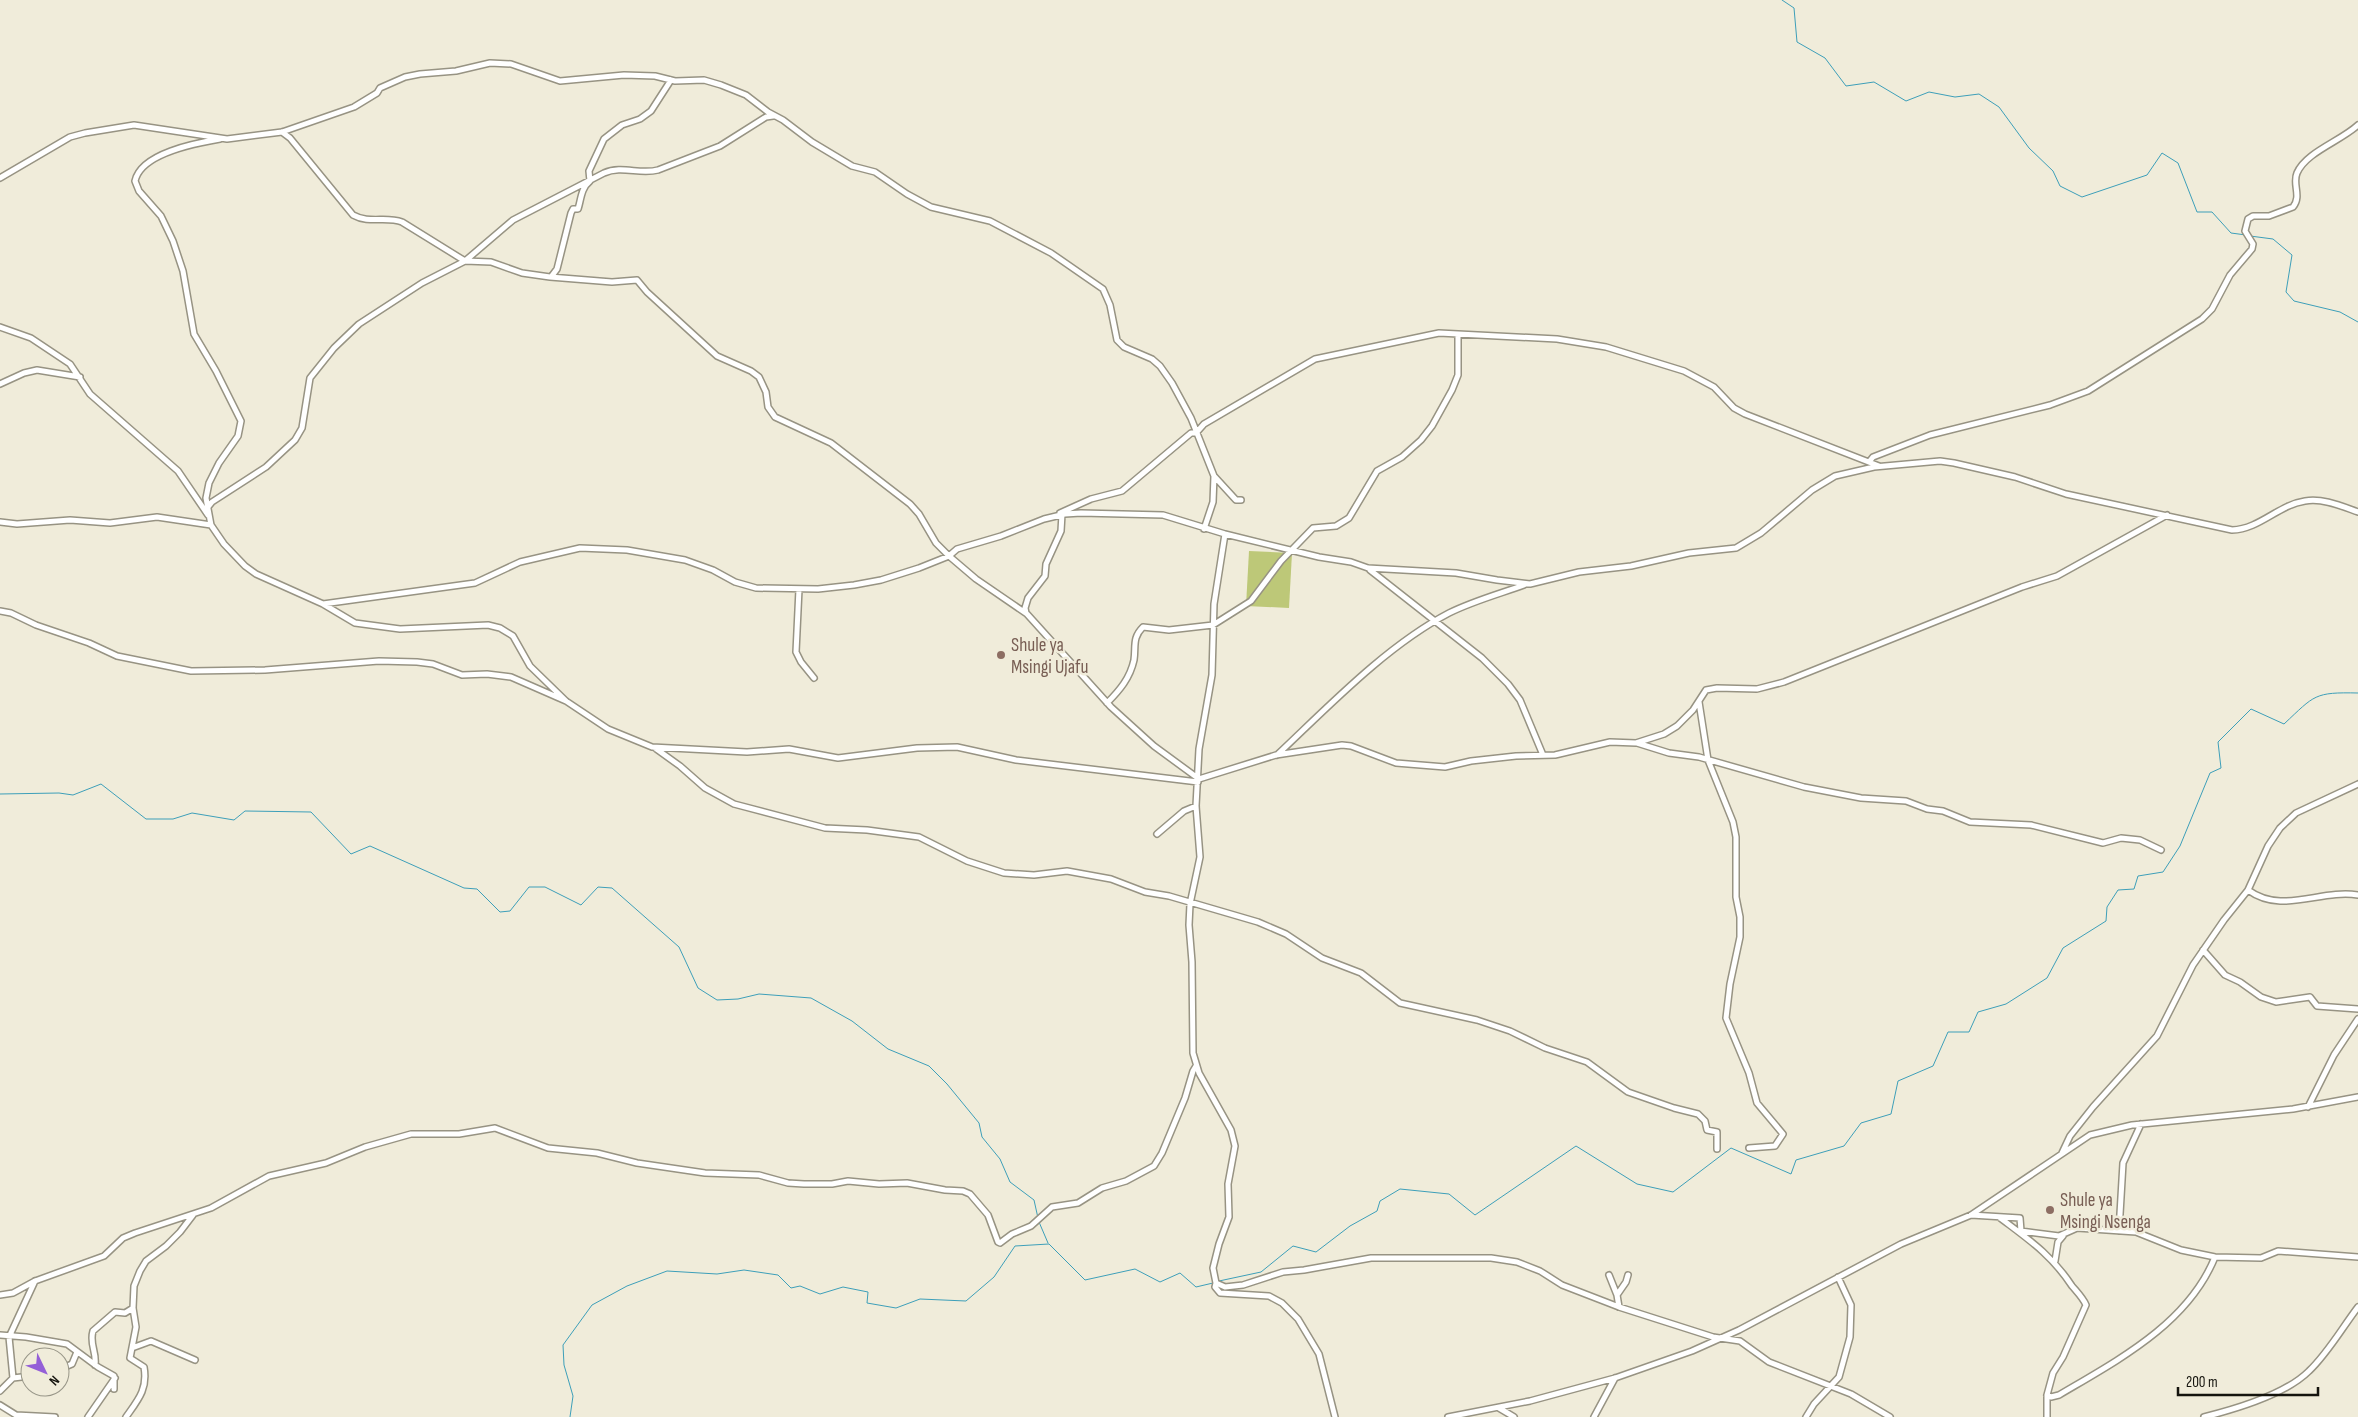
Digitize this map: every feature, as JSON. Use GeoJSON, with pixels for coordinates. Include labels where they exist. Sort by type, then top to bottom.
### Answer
{"type":"FeatureCollection","features":[{"type":"Feature","properties":{"kind":"street"},"geometry":{"type":"LineString","coordinates":[[0,178],[70,138],[121,126],[146,126],[220,139],[282,132],[354,107],[377,93],[380,88],[406,77],[456,71],[490,64],[512,64],[560,81],[624,75],[655,76],[671,80],[704,80],[746,95],[774,116],[849,164],[875,172],[920,202],[936,209],[990,221],[1051,253],[1099,285],[1107,297],[1117,340],[1124,346],[1152,359],[1160,366],[1184,405],[1214,476],[1236,500],[1242,500]]}},
{"type":"Feature","properties":{"kind":"street"},"geometry":{"type":"LineString","coordinates":[[590,181],[589,171],[604,138],[622,125],[640,119],[651,111],[671,80]]}},
{"type":"Feature","properties":{"kind":"street"},"geometry":{"type":"LineString","coordinates":[[208,507],[212,502],[277,458],[295,440],[302,428],[310,378],[359,324],[412,289],[465,261],[513,220],[590,181],[615,169],[649,172],[658,170],[720,146],[766,116],[774,116]]}},
{"type":"Feature","properties":{"kind":"street"},"geometry":{"type":"LineString","coordinates":[[1869,462],[1873,457],[1930,435],[2022,413],[2078,396],[2190,328],[2212,309],[2227,279],[2252,249],[2253,244],[2244,232],[2248,219],[2253,216],[2269,216],[2293,207],[2298,199],[2296,176],[2300,169],[2312,155],[2346,136],[2358,125]]}},
{"type":"Feature","properties":{"kind":"street"},"geometry":{"type":"LineString","coordinates":[[282,132],[290,138],[353,215],[365,220],[396,220],[402,222],[465,261],[491,262],[522,273],[550,277],[612,282],[637,280],[647,292],[717,356],[751,371],[759,377],[766,392],[768,407],[775,416],[831,443],[910,504],[919,514],[939,547],[948,556],[976,579],[1026,613],[1107,703],[1154,746],[1198,780]]}},
{"type":"Feature","properties":{"kind":"street"},"geometry":{"type":"LineString","coordinates":[[220,139],[186,147],[155,158],[141,170],[135,181],[139,190],[161,216],[173,241],[183,271],[194,334],[216,371],[241,421],[238,436],[219,463],[210,483],[206,498],[211,525],[224,544],[250,570],[323,604],[355,623],[400,629],[488,625],[500,628],[513,636],[530,666],[566,701]]}},
{"type":"Feature","properties":{"kind":"street"},"geometry":{"type":"LineString","coordinates":[[550,277],[558,270],[571,213],[573,209],[578,210],[582,193],[586,184],[590,181]]}},
{"type":"Feature","properties":{"kind":"street"},"geometry":{"type":"LineString","coordinates":[[0,327],[31,338],[70,364],[90,394],[104,408],[158,451],[178,471],[208,515]]}},
{"type":"Feature","properties":{"kind":"street"},"geometry":{"type":"LineString","coordinates":[[1196,433],[1204,424],[1246,401],[1298,368],[1321,357],[1362,351],[1433,333],[1557,340],[1599,346],[1681,369],[1714,387],[1739,411],[1884,467]]}},
{"type":"Feature","properties":{"kind":"street"},"geometry":{"type":"LineString","coordinates":[[1107,703],[1126,682],[1134,660],[1135,638],[1143,627],[1169,630],[1213,625],[1251,601],[1281,561],[1315,527],[1336,526],[1346,521],[1356,510],[1377,471],[1402,458],[1426,435],[1452,390],[1458,375],[1458,335]]}},
{"type":"Feature","properties":{"kind":"street"},"geometry":{"type":"LineString","coordinates":[[0,384],[24,373],[37,370],[80,377]]}},
{"type":"Feature","properties":{"kind":"street"},"geometry":{"type":"LineString","coordinates":[[1051,518],[1092,499],[1119,492],[1191,432],[1196,433]]}},
{"type":"Feature","properties":{"kind":"street"},"geometry":{"type":"LineString","coordinates":[[1276,756],[1368,671],[1436,620],[1460,607],[1526,584],[1548,581],[1579,572],[1643,564],[1689,553],[1736,548],[1761,533],[1802,497],[1826,480],[1852,471],[1932,462],[1954,462],[2024,480],[2066,494],[2232,530],[2254,525],[2295,504],[2306,501],[2327,502],[2358,512]]}},
{"type":"Feature","properties":{"kind":"street"},"geometry":{"type":"LineString","coordinates":[[1204,528],[1213,502],[1214,476]]}},
{"type":"Feature","properties":{"kind":"street"},"geometry":{"type":"LineString","coordinates":[[1026,613],[1025,608],[1028,598],[1045,576],[1046,564],[1061,531],[1062,514]]}},
{"type":"Feature","properties":{"kind":"street"},"geometry":{"type":"LineString","coordinates":[[323,604],[475,583],[520,562],[580,548],[624,550],[685,560],[700,564],[724,577],[747,586],[765,589],[818,589],[871,582],[948,556],[957,549],[1062,514],[1155,514],[1225,534],[1293,551],[1352,562],[1368,568],[1482,658],[1513,690],[1525,710],[1543,756]]}},
{"type":"Feature","properties":{"kind":"street"},"geometry":{"type":"LineString","coordinates":[[1636,743],[1671,730],[1688,716],[1706,690],[1717,688],[1751,690],[1769,687],[1890,641],[2022,587],[2050,579],[2127,539],[2167,515]]}},
{"type":"Feature","properties":{"kind":"street"},"geometry":{"type":"LineString","coordinates":[[0,522],[17,524],[70,520],[110,523],[157,517],[211,525]]}},
{"type":"Feature","properties":{"kind":"street"},"geometry":{"type":"LineString","coordinates":[[1225,534],[1216,585],[1212,675],[1200,741],[1196,806],[1200,857],[1190,904],[1189,925],[1192,962],[1192,1042],[1196,1066],[1231,1130],[1234,1146],[1228,1184],[1229,1217],[1219,1244],[1214,1268],[1215,1287],[1220,1293],[1263,1295],[1276,1299],[1298,1319],[1319,1354],[1335,1417]]}},
{"type":"Feature","properties":{"kind":"street"},"geometry":{"type":"LineString","coordinates":[[1368,568],[1456,573],[1526,584]]}},
{"type":"Feature","properties":{"kind":"street"},"geometry":{"type":"LineString","coordinates":[[799,589],[795,647],[800,662],[814,678]]}},
{"type":"Feature","properties":{"kind":"street"},"geometry":{"type":"LineString","coordinates":[[0,611],[11,613],[36,625],[89,643],[118,656],[191,671],[265,670],[379,661],[433,664],[460,674],[512,676],[566,701],[608,729],[652,747],[680,766],[705,788],[734,804],[826,828],[868,830],[919,837],[967,861],[1004,873],[1034,875],[1067,871],[1118,881],[1145,892],[1169,896],[1190,904],[1258,922],[1281,931],[1322,958],[1360,973],[1400,1003],[1476,1020],[1510,1031],[1545,1048],[1590,1062],[1628,1092],[1700,1115],[1705,1121],[1707,1130],[1717,1132],[1717,1149]]}},
{"type":"Feature","properties":{"kind":"street"},"geometry":{"type":"LineString","coordinates":[[1699,702],[1708,760],[1733,822],[1736,838],[1736,897],[1740,917],[1740,937],[1730,984],[1726,1018],[1749,1074],[1757,1103],[1784,1134],[1775,1146],[1749,1148]]}},
{"type":"Feature","properties":{"kind":"street"},"geometry":{"type":"LineString","coordinates":[[652,747],[747,752],[789,749],[838,758],[917,748],[957,747],[1016,760],[1198,780],[1276,756],[1347,745],[1396,763],[1445,767],[1471,761],[1516,756],[1555,755],[1610,742],[1636,743],[1669,753],[1708,760],[1804,787],[1861,798],[1906,801],[1927,809],[1942,811],[1970,822],[2031,825],[2103,843],[2121,838],[2140,840],[2161,850]]}},
{"type":"Feature","properties":{"kind":"street"},"geometry":{"type":"LineString","coordinates":[[2062,1154],[2070,1136],[2088,1112],[2156,1036],[2203,950],[2248,890],[2268,846],[2288,819],[2296,813],[2358,784]]}},
{"type":"Feature","properties":{"kind":"street"},"geometry":{"type":"LineString","coordinates":[[1156,834],[1184,811],[1196,806]]}},
{"type":"Feature","properties":{"kind":"street"},"geometry":{"type":"LineString","coordinates":[[2248,890],[2258,897],[2275,902],[2330,894],[2358,895]]}},
{"type":"Feature","properties":{"kind":"street"},"geometry":{"type":"LineString","coordinates":[[2203,950],[2225,975],[2268,1000],[2276,1002],[2310,996],[2317,1006],[2358,1009]]}},
{"type":"Feature","properties":{"kind":"street"},"geometry":{"type":"LineString","coordinates":[[2308,1107],[2334,1055],[2358,1019]]}},
{"type":"Feature","properties":{"kind":"street"},"geometry":{"type":"LineString","coordinates":[[2352,1028],[2358,1030]]}},
{"type":"Feature","properties":{"kind":"street"},"geometry":{"type":"LineString","coordinates":[[0,1296],[13,1293],[36,1281],[104,1256],[123,1238],[135,1233],[193,1215],[226,1202],[268,1176],[326,1163],[365,1147],[411,1134],[464,1134],[495,1128],[548,1148],[597,1153],[637,1163],[705,1173],[759,1175],[788,1183],[826,1185],[848,1181],[879,1184],[907,1183],[945,1190],[963,1191],[970,1194],[988,1215],[1000,1243],[1012,1234],[1031,1226],[1052,1207],[1078,1203],[1102,1188],[1126,1181],[1154,1166],[1185,1098],[1196,1066]]}},
{"type":"Feature","properties":{"kind":"street"},"geometry":{"type":"LineString","coordinates":[[1448,1417],[1499,1408],[1615,1378],[1684,1354],[1720,1338],[1901,1244],[1971,1215],[2084,1137],[2141,1124],[2308,1107],[2358,1097]]}},
{"type":"Feature","properties":{"kind":"street"},"geometry":{"type":"LineString","coordinates":[[2119,1231],[2123,1163],[2141,1124]]}},
{"type":"Feature","properties":{"kind":"street"},"geometry":{"type":"LineString","coordinates":[[126,1417],[143,1393],[146,1377],[143,1365],[130,1359],[136,1327],[133,1308],[135,1281],[144,1264],[169,1244],[193,1215]]}},
{"type":"Feature","properties":{"kind":"street"},"geometry":{"type":"LineString","coordinates":[[1971,1215],[2020,1218],[2021,1231],[2048,1236],[2064,1235]]}},
{"type":"Feature","properties":{"kind":"street"},"geometry":{"type":"LineString","coordinates":[[1999,1217],[2014,1230],[2026,1235],[2055,1261],[2082,1298],[2086,1307],[2062,1359],[2054,1371],[2046,1395],[2047,1417]]}},
{"type":"Feature","properties":{"kind":"street"},"geometry":{"type":"LineString","coordinates":[[2055,1261],[2058,1242],[2064,1235],[2076,1228],[2142,1233],[2181,1250],[2215,1257],[2261,1258],[2278,1251],[2358,1257]]}},
{"type":"Feature","properties":{"kind":"street"},"geometry":{"type":"LineString","coordinates":[[2046,1395],[2051,1397],[2058,1395],[2149,1340],[2196,1290],[2207,1274],[2215,1257]]}},
{"type":"Feature","properties":{"kind":"street"},"geometry":{"type":"LineString","coordinates":[[1216,1283],[1225,1287],[1243,1286],[1283,1272],[1371,1258],[1491,1258],[1527,1264],[1562,1285],[1619,1307],[1720,1338],[1740,1341],[1770,1362],[1851,1394],[1890,1417]]}},
{"type":"Feature","properties":{"kind":"street"},"geometry":{"type":"LineString","coordinates":[[1609,1275],[1618,1295],[1619,1307]]}},
{"type":"Feature","properties":{"kind":"street"},"geometry":{"type":"LineString","coordinates":[[1618,1295],[1628,1275]]}},
{"type":"Feature","properties":{"kind":"street"},"geometry":{"type":"LineString","coordinates":[[1806,1417],[1814,1404],[1841,1372],[1851,1328],[1851,1306],[1838,1277]]}},
{"type":"Feature","properties":{"kind":"street"},"geometry":{"type":"LineString","coordinates":[[13,1378],[9,1337],[36,1281]]}},
{"type":"Feature","properties":{"kind":"street"},"geometry":{"type":"LineString","coordinates":[[2204,1417],[2269,1396],[2302,1378],[2316,1364],[2358,1307]]}},
{"type":"Feature","properties":{"kind":"street"},"geometry":{"type":"LineString","coordinates":[[95,1365],[96,1355],[91,1344],[93,1331],[115,1312],[125,1313],[133,1308]]}},
{"type":"Feature","properties":{"kind":"street"},"geometry":{"type":"LineString","coordinates":[[0,1335],[64,1343],[115,1377]]}},
{"type":"Feature","properties":{"kind":"street"},"geometry":{"type":"LineString","coordinates":[[132,1348],[151,1341],[195,1360]]}},
{"type":"Feature","properties":{"kind":"street"},"geometry":{"type":"LineString","coordinates":[[70,1365],[77,1352]]}},
{"type":"Feature","properties":{"kind":"street"},"geometry":{"type":"LineString","coordinates":[[0,1391],[13,1378],[20,1377]]}},
{"type":"Feature","properties":{"kind":"street"},"geometry":{"type":"LineString","coordinates":[[114,1389],[115,1377]]}},
{"type":"Feature","properties":{"kind":"street"},"geometry":{"type":"LineString","coordinates":[[88,1417],[115,1377]]}},
{"type":"Feature","properties":{"kind":"street"},"geometry":{"type":"LineString","coordinates":[[1594,1417],[1615,1378]]}},
{"type":"Feature","properties":{"kind":"street"},"geometry":{"type":"LineString","coordinates":[[0,1405],[16,1415],[55,1417]]}},
{"type":"Feature","properties":{"kind":"street"},"geometry":{"type":"LineString","coordinates":[[1499,1408],[1514,1417]]}},
{"type":"Feature","properties":{"kind":"green space"},"geometry":{"type":"Polygon","coordinates":[[[1249,551],[1292,553],[1289,608],[1246,606],[1249,551]]]}},
{"type":"Feature","properties":{"kind":"waterway"},"geometry":{"type":"LineString","coordinates":[[1782,0],[1794,8],[1797,42],[1825,58],[1846,86],[1874,82],[1906,101],[1929,92],[1955,97],[1979,94],[1999,107],[2029,148],[2053,171],[2060,186],[2082,197],[2147,175],[2162,153],[2178,163],[2197,212],[2212,212],[2231,233],[2246,235]]}},
{"type":"Feature","properties":{"kind":"waterway"},"geometry":{"type":"LineString","coordinates":[[2250,236],[2273,239],[2292,255],[2286,292],[2294,301],[2340,312],[2358,322]]}},
{"type":"Feature","properties":{"kind":"waterway"},"geometry":{"type":"LineString","coordinates":[[1219,1281],[1261,1272],[1293,1246],[1316,1252],[1350,1226],[1377,1211],[1380,1201],[1400,1189],[1449,1194],[1475,1215],[1576,1146],[1637,1184],[1673,1192],[1731,1148],[1791,1174],[1796,1160],[1844,1146],[1861,1123],[1891,1114],[1898,1081],[1933,1066],[1948,1032],[1969,1032],[1978,1012],[2006,1004],[2047,978],[2063,948],[2106,921],[2107,907],[2118,890],[2134,889],[2138,876],[2163,872],[2180,846],[2210,773],[2221,768],[2218,742],[2251,709],[2284,724],[2316,697],[2332,693],[2358,693]]}},
{"type":"Feature","properties":{"kind":"waterway"},"geometry":{"type":"LineString","coordinates":[[0,794],[59,793],[73,795],[101,784],[146,819],[173,819],[192,813],[234,820],[245,811],[311,812],[351,854],[370,846],[464,888],[477,889],[500,912],[510,911],[529,887],[545,887],[581,905],[598,887],[612,888],[679,947],[698,988],[717,1000],[738,999],[759,994],[811,998],[852,1021],[888,1049],[929,1066],[947,1084],[979,1123],[982,1137],[1000,1159],[1010,1182],[1034,1200],[1038,1218]]}},
{"type":"Feature","properties":{"kind":"waterway"},"geometry":{"type":"LineString","coordinates":[[1039,1222],[1048,1243]]}},
{"type":"Feature","properties":{"kind":"waterway"},"geometry":{"type":"LineString","coordinates":[[570,1417],[573,1396],[564,1365],[563,1345],[592,1305],[627,1286],[667,1271],[717,1274],[744,1270],[778,1275],[791,1288],[800,1286],[820,1294],[843,1287],[868,1292],[867,1303],[896,1308],[920,1299],[966,1301],[994,1277],[1015,1246],[1049,1244],[1085,1280],[1135,1269],[1160,1282],[1180,1273],[1196,1287],[1213,1283]]}},
{"type":"Feature","properties":{"kind":"place","name":"Shule ya Msingi Ujafu"},"geometry":{"type":"Point","coordinates":[1001,655]}},
{"type":"Feature","properties":{"kind":"place","name":"Shule ya Msingi Nsenga"},"geometry":{"type":"Point","coordinates":[2050,1210]}}]}
